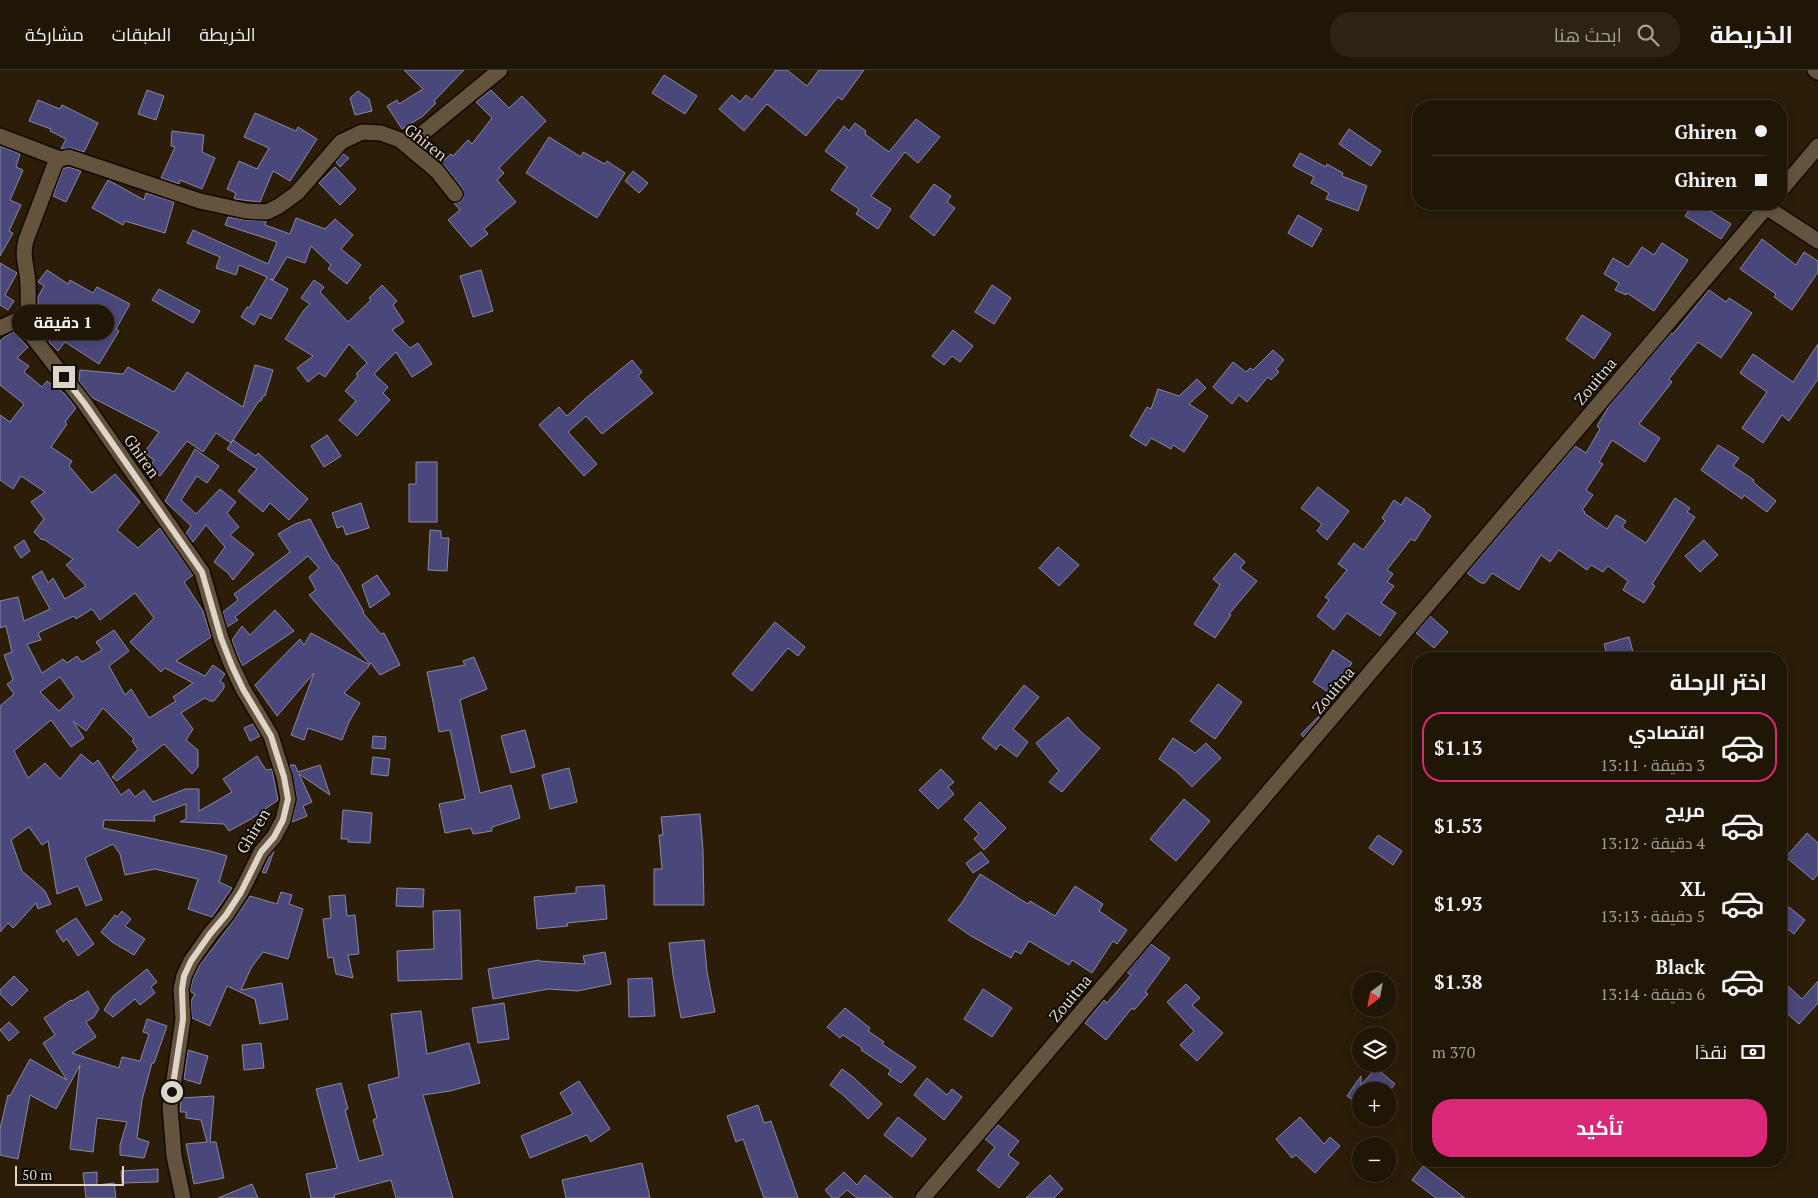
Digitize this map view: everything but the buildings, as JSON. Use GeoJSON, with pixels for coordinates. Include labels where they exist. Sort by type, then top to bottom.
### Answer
{"type":"FeatureCollection","features":[{"type":"Feature","properties":{"kind":"street"},"geometry":{"type":"LineString","coordinates":[[407,146],[500,70]]}},
{"type":"Feature","properties":{"kind":"street","name":"Ghiren"},"geometry":{"type":"LineString","coordinates":[[183,1198],[173,1148],[170,1107],[183,1019],[182,989],[184,976],[191,961],[241,892],[261,852],[274,837],[283,820],[288,799],[271,736],[243,689],[224,645],[202,572],[85,404],[32,336],[28,325],[28,284],[23,252],[55,164],[60,159],[69,157],[200,200],[246,211],[267,212],[297,193],[341,142],[362,132],[381,133],[400,140],[437,171],[455,194]]}},
{"type":"Feature","properties":{"kind":"street"},"geometry":{"type":"LineString","coordinates":[[0,136],[60,159]]}},
{"type":"Feature","properties":{"kind":"street"},"geometry":{"type":"LineString","coordinates":[[1787,183],[1818,146]]}},
{"type":"Feature","properties":{"kind":"street","name":"Zouitna"},"geometry":{"type":"LineString","coordinates":[[923,1198],[1764,210]]}},
{"type":"Feature","properties":{"kind":"street"},"geometry":{"type":"LineString","coordinates":[[1775,210],[1818,241]]}},
{"type":"Feature","properties":{"kind":"street"},"geometry":{"type":"LineString","coordinates":[[0,328],[28,315]]}},
{"type":"Feature","properties":{"kind":"route"},"geometry":{"type":"LineString","coordinates":[[64,377],[85,404],[202,572],[221,638],[232,666],[243,689],[271,736],[284,777],[288,799],[283,820],[274,837],[261,852],[241,892],[191,961],[184,976],[182,989],[183,1019],[172,1092]]}}]}
